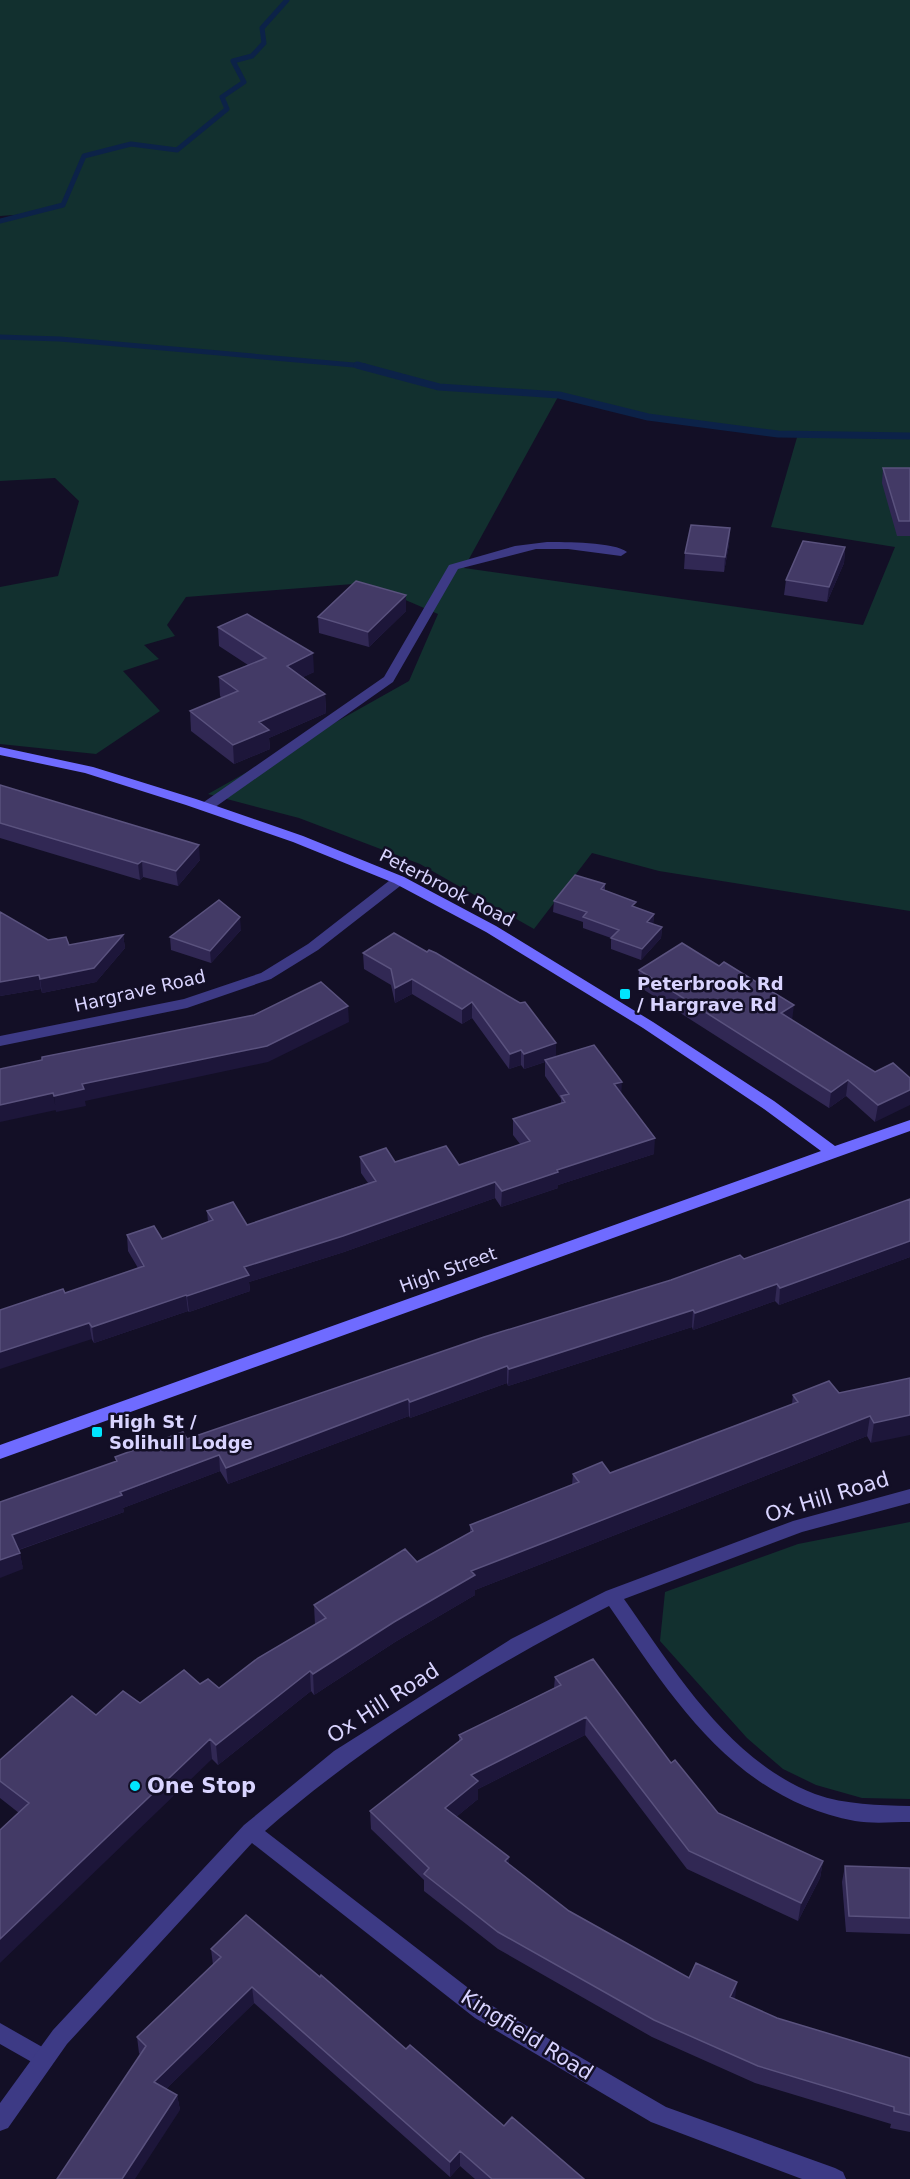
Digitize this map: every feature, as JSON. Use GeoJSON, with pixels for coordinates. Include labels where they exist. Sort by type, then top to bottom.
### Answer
{"type":"FeatureCollection","features":[{"type":"Feature","properties":{"kind":"street"},"geometry":{"type":"LineString","coordinates":[[206,807],[389,679],[453,567],[500,553],[537,546],[574,545],[621,552]]}},
{"type":"Feature","properties":{"kind":"street","name":"Peterbrook Road"},"geometry":{"type":"LineString","coordinates":[[0,751],[88,770],[206,807],[298,839],[399,880],[490,929],[639,1019],[769,1105],[833,1153]]}},
{"type":"Feature","properties":{"kind":"street","name":"Hargrave Road"},"geometry":{"type":"LineString","coordinates":[[0,1041],[187,1003],[266,976],[313,947],[399,880]]}},
{"type":"Feature","properties":{"kind":"street","name":"High Street"},"geometry":{"type":"LineString","coordinates":[[0,1452],[910,1125]]}},
{"type":"Feature","properties":{"kind":"street","name":"Ox Hill Road"},"geometry":{"type":"LineString","coordinates":[[1,2116],[60,2037],[251,1832],[296,1792],[340,1758],[430,1698],[518,1644],[612,1596],[799,1526],[910,1496]]}},
{"type":"Feature","properties":{"kind":"street"},"geometry":{"type":"LineString","coordinates":[[612,1596],[687,1701],[735,1754],[775,1785],[805,1801],[838,1809],[874,1815],[910,1814]]}},
{"type":"Feature","properties":{"kind":"street","name":"Kingfield Road"},"geometry":{"type":"LineString","coordinates":[[251,1832],[492,2017],[658,2115],[835,2179]]}},
{"type":"Feature","properties":{"kind":"street"},"geometry":{"type":"LineString","coordinates":[[0,2033],[44,2059]]}},
{"type":"Feature","properties":{"kind":"green space"},"geometry":{"type":"Polygon","coordinates":[[[0,0],[910,0],[910,911],[659,871],[592,853],[534,929],[420,864],[299,818],[208,794],[409,681],[438,614],[366,583],[186,597],[167,625],[175,636],[144,645],[159,659],[123,671],[160,711],[96,754],[0,744],[0,587],[58,576],[79,501],[55,478],[0,481],[0,221],[29,214],[0,216],[0,0]],[[559,395],[464,568],[863,625],[895,547],[771,527],[798,434],[778,434],[648,417],[559,395]]]}},
{"type":"Feature","properties":{"kind":"green space"},"geometry":{"type":"Polygon","coordinates":[[[910,1522],[910,1799],[862,1798],[816,1785],[783,1769],[747,1738],[660,1641],[665,1592],[798,1544],[910,1522]]]}},
{"type":"Feature","properties":{"kind":"building"},"geometry":{"type":"Polygon","coordinates":[[[883,468],[910,468],[910,521],[899,521],[883,468]]]}},
{"type":"Feature","properties":{"kind":"building"},"geometry":{"type":"Polygon","coordinates":[[[691,525],[730,528],[725,557],[685,553],[691,525]]]}},
{"type":"Feature","properties":{"kind":"building"},"geometry":{"type":"Polygon","coordinates":[[[803,541],[845,547],[829,587],[786,580],[803,541]]]}},
{"type":"Feature","properties":{"kind":"building"},"geometry":{"type":"Polygon","coordinates":[[[356,581],[406,595],[368,632],[318,617],[356,581]]]}},
{"type":"Feature","properties":{"kind":"building"},"geometry":{"type":"Polygon","coordinates":[[[247,614],[313,653],[287,666],[325,694],[259,722],[269,730],[233,745],[190,711],[238,691],[219,677],[266,658],[218,627],[247,614]]]}},
{"type":"Feature","properties":{"kind":"building"},"geometry":{"type":"Polygon","coordinates":[[[0,785],[199,845],[176,871],[142,861],[138,864],[0,823],[0,785]]]}},
{"type":"Feature","properties":{"kind":"building"},"geometry":{"type":"Polygon","coordinates":[[[575,875],[605,884],[601,889],[636,902],[632,906],[654,914],[647,922],[662,927],[642,949],[611,938],[619,930],[583,917],[587,912],[554,901],[575,875]]]}},
{"type":"Feature","properties":{"kind":"building"},"geometry":{"type":"Polygon","coordinates":[[[219,900],[240,917],[210,951],[170,937],[219,900]]]}},
{"type":"Feature","properties":{"kind":"building"},"geometry":{"type":"Polygon","coordinates":[[[0,912],[48,940],[66,937],[69,945],[123,935],[94,968],[40,979],[39,975],[0,982],[0,912]]]}},
{"type":"Feature","properties":{"kind":"building"},"geometry":{"type":"Polygon","coordinates":[[[394,933],[427,952],[429,950],[436,953],[520,1003],[525,1002],[556,1043],[524,1054],[521,1050],[510,1054],[472,1002],[462,1009],[412,979],[395,988],[391,969],[363,953],[394,933]]]}},
{"type":"Feature","properties":{"kind":"building"},"geometry":{"type":"Polygon","coordinates":[[[682,943],[719,966],[724,962],[794,1005],[781,1013],[875,1072],[893,1063],[910,1078],[910,1090],[878,1105],[848,1080],[831,1092],[639,970],[682,943]]]}},
{"type":"Feature","properties":{"kind":"building"},"geometry":{"type":"Polygon","coordinates":[[[321,982],[348,1006],[267,1046],[82,1084],[84,1089],[54,1096],[53,1093],[0,1105],[0,1069],[42,1060],[42,1057],[254,1015],[321,982]]]}},
{"type":"Feature","properties":{"kind":"building"},"geometry":{"type":"Polygon","coordinates":[[[594,1045],[622,1082],[614,1084],[655,1138],[557,1170],[558,1172],[502,1191],[495,1182],[343,1236],[244,1267],[249,1275],[92,1327],[89,1323],[0,1352],[0,1310],[63,1289],[65,1293],[144,1266],[127,1235],[154,1226],[162,1239],[213,1220],[207,1211],[233,1202],[247,1225],[376,1181],[360,1157],[386,1148],[395,1162],[446,1146],[459,1165],[530,1141],[513,1119],[565,1102],[561,1096],[569,1094],[545,1060],[594,1045]]]}},
{"type":"Feature","properties":{"kind":"building"},"geometry":{"type":"Polygon","coordinates":[[[910,1199],[910,1241],[780,1288],[777,1284],[695,1313],[693,1310],[509,1369],[507,1366],[410,1402],[408,1399],[226,1468],[219,1455],[120,1492],[122,1495],[12,1535],[20,1553],[0,1560],[0,1502],[117,1461],[115,1457],[183,1432],[187,1439],[484,1337],[671,1280],[740,1255],[744,1259],[910,1199]]]}},
{"type":"Feature","properties":{"kind":"building"},"geometry":{"type":"Polygon","coordinates":[[[910,1378],[910,1415],[874,1423],[870,1416],[471,1571],[475,1575],[394,1622],[313,1674],[310,1671],[216,1745],[210,1739],[0,1939],[0,1830],[29,1803],[0,1781],[0,1760],[72,1696],[96,1715],[123,1691],[140,1703],[184,1670],[200,1684],[208,1679],[219,1688],[258,1658],[326,1618],[314,1605],[405,1549],[417,1562],[473,1531],[470,1525],[579,1482],[573,1474],[602,1462],[610,1473],[798,1402],[793,1395],[829,1381],[839,1393],[910,1378]]]}},
{"type":"Feature","properties":{"kind":"building"},"geometry":{"type":"Polygon","coordinates":[[[593,1659],[671,1763],[675,1760],[718,1813],[823,1861],[801,1903],[689,1851],[586,1717],[471,1775],[478,1781],[445,1808],[509,1857],[505,1861],[569,1911],[689,1978],[696,1963],[737,1982],[730,1997],[777,2018],[910,2058],[910,2115],[894,2111],[894,2107],[758,2066],[654,2020],[498,1932],[424,1874],[429,1868],[370,1811],[462,1739],[459,1735],[561,1685],[555,1677],[593,1659]]]}},
{"type":"Feature","properties":{"kind":"building"},"geometry":{"type":"Polygon","coordinates":[[[845,1866],[910,1868],[910,1918],[849,1916],[845,1866]]]}},
{"type":"Feature","properties":{"kind":"building"},"geometry":{"type":"Polygon","coordinates":[[[246,1915],[320,1977],[321,1975],[406,2049],[410,2045],[504,2126],[512,2117],[584,2179],[492,2179],[460,2151],[450,2162],[252,1987],[154,2082],[177,2095],[122,2179],[57,2179],[146,2046],[137,2037],[221,1957],[211,1949],[246,1915]]]}},
{"type":"Feature","properties":{"kind":"waterway"},"geometry":{"type":"LineString","coordinates":[[0,221],[63,205],[84,156],[131,144],[177,150],[227,109],[222,97],[244,82],[233,61],[252,56],[264,43],[262,28],[287,0]]}},
{"type":"Feature","properties":{"kind":"waterway"},"geometry":{"type":"LineString","coordinates":[[0,337],[60,339],[359,365]]}},
{"type":"Feature","properties":{"kind":"waterway"},"geometry":{"type":"LineString","coordinates":[[359,365],[365,366]]}},
{"type":"Feature","properties":{"kind":"waterway"},"geometry":{"type":"LineString","coordinates":[[359,365],[439,387],[559,395],[648,417],[778,434],[910,436]]}},
{"type":"Feature","properties":{"kind":"place","name":"Peterbrook Rd / Hargrave Rd"},"geometry":{"type":"Point","coordinates":[625,994]}},
{"type":"Feature","properties":{"kind":"place","name":"High St / Solihull Lodge"},"geometry":{"type":"Point","coordinates":[97,1432]}},
{"type":"Feature","properties":{"kind":"place","name":"One Stop"},"geometry":{"type":"Point","coordinates":[135,1786]}}]}
